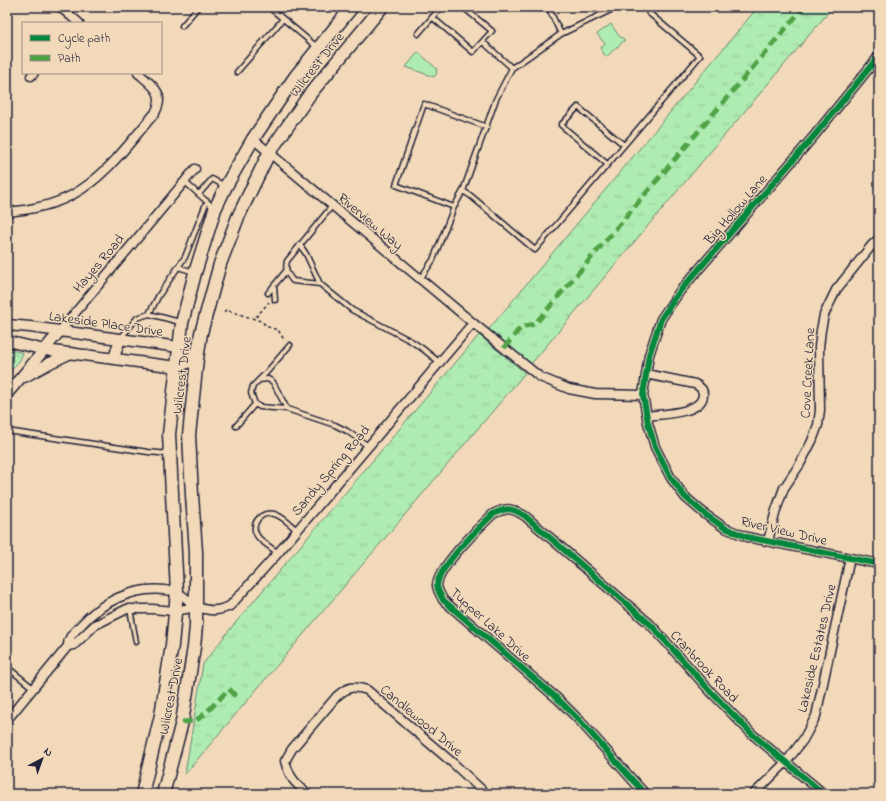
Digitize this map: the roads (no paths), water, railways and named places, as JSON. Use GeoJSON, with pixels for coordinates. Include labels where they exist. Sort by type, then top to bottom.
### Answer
{"type":"FeatureCollection","features":[{"type":"Feature","properties":{"kind":"main road","name":"Wilcrest Drive"},"geometry":{"type":"LineString","coordinates":[[163,794],[182,722],[196,626],[196,552],[189,435],[196,359],[201,332],[220,264],[238,217],[269,152],[310,94],[382,7]]}},
{"type":"Feature","properties":{"kind":"main road","name":"Wilcrest Drive"},"geometry":{"type":"LineString","coordinates":[[142,794],[161,715],[172,645],[177,592],[169,434],[179,347],[182,323],[211,205],[226,186],[253,139],[295,77],[348,9]]}},
{"type":"Feature","properties":{"kind":"street"},"geometry":{"type":"LineString","coordinates":[[60,7],[78,22]]}},
{"type":"Feature","properties":{"kind":"street","name":"Big Hollow Lane"},"geometry":{"type":"LineString","coordinates":[[643,396],[649,355],[661,318],[680,291],[814,136],[879,56]]}},
{"type":"Feature","properties":{"kind":"street"},"geometry":{"type":"LineString","coordinates":[[7,212],[32,209],[72,195],[88,185],[108,168],[155,113],[159,106],[159,95],[154,87],[139,74]]}},
{"type":"Feature","properties":{"kind":"street","name":"Riverview Way"},"geometry":{"type":"LineString","coordinates":[[253,139],[473,323]]}},
{"type":"Feature","properties":{"kind":"street","name":"Hayes Road"},"geometry":{"type":"LineString","coordinates":[[7,394],[195,169]]}},
{"type":"Feature","properties":{"kind":"street","name":"Cove Creek Lane"},"geometry":{"type":"LineString","coordinates":[[768,541],[776,510],[784,488],[800,464],[812,441],[818,425],[820,410],[819,347],[824,315],[836,290],[872,245],[879,239]]}},
{"type":"Feature","properties":{"kind":"street"},"geometry":{"type":"LineString","coordinates":[[473,323],[540,377],[568,389],[595,394],[643,396]]}},
{"type":"Feature","properties":{"kind":"street","name":"Sandy Spring Road"},"geometry":{"type":"LineString","coordinates":[[68,646],[68,639],[93,613],[107,603],[137,591],[156,590],[177,592],[196,607],[211,611],[220,610],[230,606],[278,553],[473,323]]}},
{"type":"Feature","properties":{"kind":"street","name":"Lakeside Place Drive"},"geometry":{"type":"LineString","coordinates":[[7,325],[179,347],[196,359]]}},
{"type":"Feature","properties":{"kind":"street"},"geometry":{"type":"LineString","coordinates":[[114,358],[120,339]]}},
{"type":"Feature","properties":{"kind":"street"},"geometry":{"type":"LineString","coordinates":[[7,341],[45,350],[114,358],[177,368],[196,359]]}},
{"type":"Feature","properties":{"kind":"street"},"geometry":{"type":"LineString","coordinates":[[18,382],[50,363],[72,353]]}},
{"type":"Feature","properties":{"kind":"street"},"geometry":{"type":"LineString","coordinates":[[646,374],[694,384],[700,387],[703,391],[703,397],[697,405],[690,409],[647,416]]}},
{"type":"Feature","properties":{"kind":"street","name":"River View Drive"},"geometry":{"type":"LineString","coordinates":[[643,396],[655,447],[671,478],[685,497],[706,515],[725,528],[747,537],[879,564]]}},
{"type":"Feature","properties":{"kind":"street","name":"Tupper Lake Drive"},"geometry":{"type":"LineString","coordinates":[[569,554],[525,516],[514,509],[503,509],[493,514],[482,524],[446,566],[440,576],[437,587],[442,600],[559,700],[580,721],[645,794]]}},
{"type":"Feature","properties":{"kind":"street","name":"Cranbrook Road"},"geometry":{"type":"LineString","coordinates":[[569,554],[651,626],[712,693],[752,734],[824,794]]}},
{"type":"Feature","properties":{"kind":"street","name":"Lakeside Estates Drive"},"geometry":{"type":"LineString","coordinates":[[754,794],[787,762],[803,740],[816,716],[850,558]]}},
{"type":"Feature","properties":{"kind":"street"},"geometry":{"type":"LineString","coordinates":[[130,594],[132,609]]}},
{"type":"Feature","properties":{"kind":"street","name":"Sandy Spring Road"},"geometry":{"type":"LineString","coordinates":[[7,720],[68,646],[74,644],[95,625],[132,609],[175,611],[196,607]]}},
{"type":"Feature","properties":{"kind":"street","name":"Candlewood Drive"},"geometry":{"type":"LineString","coordinates":[[308,794],[297,785],[288,774],[286,762],[292,749],[337,696],[346,688],[356,687],[367,690],[454,764],[486,794]]}},
{"type":"Feature","properties":{"kind":"lane"},"geometry":{"type":"LineString","coordinates":[[182,26],[198,7]]}},
{"type":"Feature","properties":{"kind":"lane"},"geometry":{"type":"LineString","coordinates":[[269,7],[319,48]]}},
{"type":"Feature","properties":{"kind":"lane"},"geometry":{"type":"LineString","coordinates":[[418,34],[441,7]]}},
{"type":"Feature","properties":{"kind":"lane"},"geometry":{"type":"LineString","coordinates":[[432,17],[474,52],[492,31],[463,7]]}},
{"type":"Feature","properties":{"kind":"lane"},"geometry":{"type":"LineString","coordinates":[[548,7],[561,34]]}},
{"type":"Feature","properties":{"kind":"lane"},"geometry":{"type":"LineString","coordinates":[[420,279],[433,260],[454,207],[463,191],[502,87],[512,68],[561,34],[618,7]]}},
{"type":"Feature","properties":{"kind":"lane"},"geometry":{"type":"LineString","coordinates":[[463,191],[471,196],[534,250],[700,56],[649,13],[644,7]]}},
{"type":"Feature","properties":{"kind":"lane"},"geometry":{"type":"LineString","coordinates":[[236,72],[283,19]]}},
{"type":"Feature","properties":{"kind":"lane"},"geometry":{"type":"LineString","coordinates":[[483,42],[512,68]]}},
{"type":"Feature","properties":{"kind":"lane"},"geometry":{"type":"LineString","coordinates":[[454,207],[396,185],[424,104],[487,126]]}},
{"type":"Feature","properties":{"kind":"lane"},"geometry":{"type":"LineString","coordinates":[[607,164],[561,125],[578,107],[624,145]]}},
{"type":"Feature","properties":{"kind":"lane"},"geometry":{"type":"LineString","coordinates":[[199,194],[212,179],[226,186]]}},
{"type":"Feature","properties":{"kind":"lane"},"geometry":{"type":"LineString","coordinates":[[149,314],[159,295],[185,257],[211,205],[185,181]]}},
{"type":"Feature","properties":{"kind":"lane"},"geometry":{"type":"LineString","coordinates":[[320,284],[293,281],[286,272],[287,261],[332,206]]}},
{"type":"Feature","properties":{"kind":"lane"},"geometry":{"type":"LineString","coordinates":[[300,245],[306,254],[320,284],[352,310],[423,348],[439,362]]}},
{"type":"Feature","properties":{"kind":"lane"},"geometry":{"type":"LineString","coordinates":[[178,267],[195,273]]}},
{"type":"Feature","properties":{"kind":"lane"},"geometry":{"type":"LineString","coordinates":[[268,293],[286,272]]}},
{"type":"Feature","properties":{"kind":"lane"},"geometry":{"type":"LineString","coordinates":[[274,286],[275,298]]}},
{"type":"Feature","properties":{"kind":"lane"},"geometry":{"type":"LineString","coordinates":[[120,339],[137,318],[149,314],[182,323]]}},
{"type":"Feature","properties":{"kind":"lane"},"geometry":{"type":"LineString","coordinates":[[290,344],[252,389],[251,396],[255,404],[260,407],[287,409],[347,430],[368,446]]}},
{"type":"Feature","properties":{"kind":"lane"},"geometry":{"type":"LineString","coordinates":[[259,380],[268,380],[273,382],[287,409]]}},
{"type":"Feature","properties":{"kind":"lane"},"geometry":{"type":"LineString","coordinates":[[236,426],[255,404]]}},
{"type":"Feature","properties":{"kind":"lane"},"geometry":{"type":"LineString","coordinates":[[7,431],[170,454]]}},
{"type":"Feature","properties":{"kind":"lane"},"geometry":{"type":"LineString","coordinates":[[278,553],[258,537],[255,529],[256,522],[260,517],[267,513],[275,514],[297,530]]}},
{"type":"Feature","properties":{"kind":"lane"},"geometry":{"type":"LineString","coordinates":[[132,609],[136,642]]}},
{"type":"Feature","properties":{"kind":"lane"},"geometry":{"type":"LineString","coordinates":[[7,667],[33,688]]}}]}
